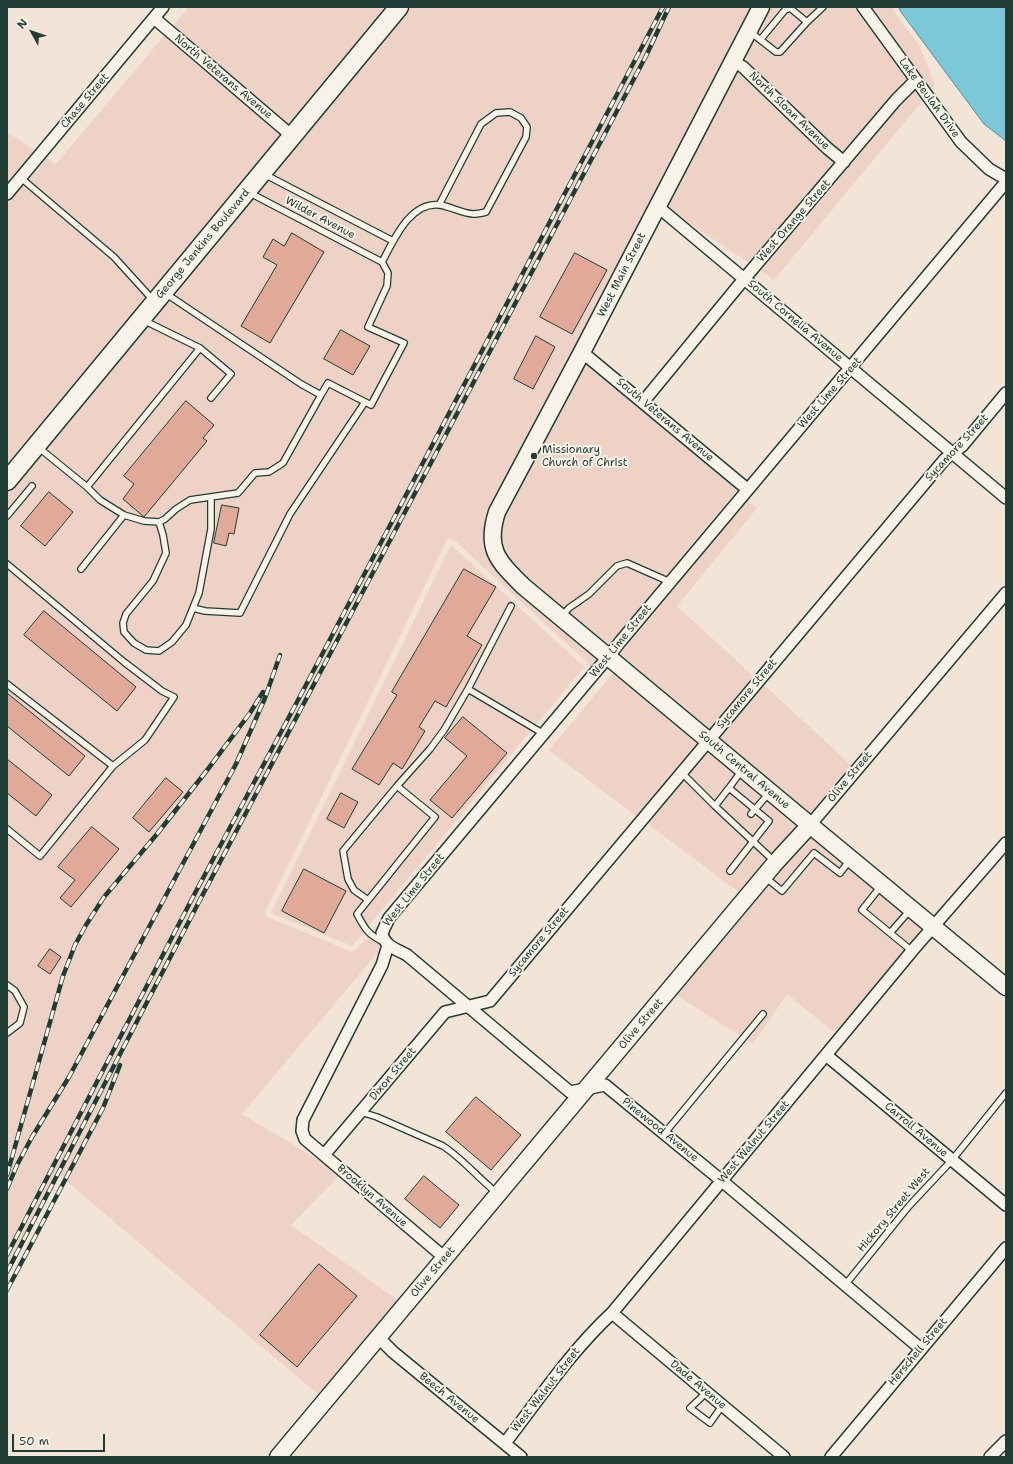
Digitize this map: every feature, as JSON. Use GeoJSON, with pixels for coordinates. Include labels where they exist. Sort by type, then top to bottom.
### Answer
{"type":"FeatureCollection","features":[{"type":"Feature","properties":{"kind":"main road","name":"George Jenkins Boulevard"},"geometry":{"type":"LineString","coordinates":[[7,481],[399,7]]}},
{"type":"Feature","properties":{"kind":"main road","name":"West Main Street"},"geometry":{"type":"LineString","coordinates":[[494,545],[493,525],[497,512],[734,62],[755,35],[761,7]]}},
{"type":"Feature","properties":{"kind":"main road","name":"South Central Avenue"},"geometry":{"type":"LineString","coordinates":[[494,545],[497,558],[523,586],[1006,987]]}},
{"type":"Feature","properties":{"kind":"main road","name":"Olive Street"},"geometry":{"type":"LineString","coordinates":[[278,1457],[776,862],[810,825]]}},
{"type":"Feature","properties":{"kind":"street","name":"Chase Street"},"geometry":{"type":"LineString","coordinates":[[7,194],[163,7]]}},
{"type":"Feature","properties":{"kind":"street","name":"Lake Beulah Drive"},"geometry":{"type":"LineString","coordinates":[[863,7],[961,142],[989,169],[1006,179]]}},
{"type":"Feature","properties":{"kind":"street","name":"North Veterans Avenue"},"geometry":{"type":"LineString","coordinates":[[154,18],[292,136]]}},
{"type":"Feature","properties":{"kind":"street","name":"North Sloan Avenue"},"geometry":{"type":"LineString","coordinates":[[734,62],[743,67],[827,148],[844,162]]}},
{"type":"Feature","properties":{"kind":"street","name":"West Orange Street"},"geometry":{"type":"LineString","coordinates":[[643,402],[744,279],[896,100],[916,80]]}},
{"type":"Feature","properties":{"kind":"street","name":"West Lime Street"},"geometry":{"type":"LineString","coordinates":[[302,1131],[302,1120],[382,965],[386,944],[382,933],[389,918],[747,489],[851,368],[1006,182]]}},
{"type":"Feature","properties":{"kind":"street","name":"South Cornelia Avenue"},"geometry":{"type":"LineString","coordinates":[[658,206],[1006,498]]}},
{"type":"Feature","properties":{"kind":"street","name":"South Veterans Avenue"},"geometry":{"type":"LineString","coordinates":[[582,352],[747,489]]}},
{"type":"Feature","properties":{"kind":"street","name":"Sycamore Street"},"geometry":{"type":"LineString","coordinates":[[470,1007],[490,1001],[945,460],[962,446],[1006,393]]}},
{"type":"Feature","properties":{"kind":"street","name":"Olive Street"},"geometry":{"type":"LineString","coordinates":[[810,825],[1006,593]]}},
{"type":"Feature","properties":{"kind":"street","name":"West Walnut Street"},"geometry":{"type":"LineString","coordinates":[[505,1443],[566,1364],[597,1327],[612,1313],[912,951],[934,928],[1006,842]]}},
{"type":"Feature","properties":{"kind":"street","name":"Pinewood Avenue"},"geometry":{"type":"LineString","coordinates":[[386,944],[407,955],[570,1092],[605,1085],[722,1181],[921,1349]]}},
{"type":"Feature","properties":{"kind":"street","name":"Dixon Street"},"geometry":{"type":"LineString","coordinates":[[324,1155],[445,1012],[470,1007]]}},
{"type":"Feature","properties":{"kind":"street","name":"Carroll Avenue"},"geometry":{"type":"LineString","coordinates":[[826,1055],[1006,1205]]}},
{"type":"Feature","properties":{"kind":"street","name":"Brooklyn Avenue"},"geometry":{"type":"LineString","coordinates":[[302,1131],[305,1139],[445,1258]]}},
{"type":"Feature","properties":{"kind":"street","name":"Herschell Street"},"geometry":{"type":"LineString","coordinates":[[831,1457],[1006,1248]]}},
{"type":"Feature","properties":{"kind":"street","name":"Dade Avenue"},"geometry":{"type":"LineString","coordinates":[[612,1313],[784,1457]]}},
{"type":"Feature","properties":{"kind":"street","name":"Beech Avenue"},"geometry":{"type":"LineString","coordinates":[[378,1337],[393,1352],[521,1457]]}},
{"type":"Feature","properties":{"kind":"street"},"geometry":{"type":"LineString","coordinates":[[990,1457],[1006,1441]]}},
{"type":"Feature","properties":{"kind":"lane"},"geometry":{"type":"LineString","coordinates":[[807,22],[790,8],[783,8],[755,35],[776,52],[780,52],[807,22],[823,7]]}},
{"type":"Feature","properties":{"kind":"lane"},"geometry":{"type":"LineString","coordinates":[[36,446],[87,487],[100,500],[124,515],[144,521],[159,522],[190,500],[238,493],[255,473],[269,472],[283,463],[328,383],[371,405],[404,343],[368,327],[387,286],[388,273],[382,262],[393,241],[411,216],[423,207],[439,205],[473,214],[486,212],[526,137],[526,127],[521,118],[510,112],[496,113],[481,124],[439,205]]}},
{"type":"Feature","properties":{"kind":"lane","name":"Wilder Avenue"},"geometry":{"type":"LineString","coordinates":[[262,173],[393,241]]}},
{"type":"Feature","properties":{"kind":"lane"},"geometry":{"type":"LineString","coordinates":[[21,178],[159,297],[321,395]]}},
{"type":"Feature","properties":{"kind":"lane","name":"Wilder Avenue"},"geometry":{"type":"LineString","coordinates":[[247,192],[382,262]]}},
{"type":"Feature","properties":{"kind":"lane"},"geometry":{"type":"LineString","coordinates":[[141,319],[200,348],[232,374],[210,398]]}},
{"type":"Feature","properties":{"kind":"lane"},"geometry":{"type":"LineString","coordinates":[[87,487],[200,348]]}},
{"type":"Feature","properties":{"kind":"lane"},"geometry":{"type":"LineString","coordinates":[[193,608],[205,611],[240,613],[290,514],[365,402]]}},
{"type":"Feature","properties":{"kind":"lane"},"geometry":{"type":"LineString","coordinates":[[7,516],[32,486]]}},
{"type":"Feature","properties":{"kind":"lane"},"geometry":{"type":"LineString","coordinates":[[159,522],[166,553],[153,581],[126,614],[123,623],[124,632],[134,643],[146,650],[159,651],[172,642],[186,625],[199,593],[211,529],[211,498]]}},
{"type":"Feature","properties":{"kind":"lane"},"geometry":{"type":"LineString","coordinates":[[81,569],[124,515]]}},
{"type":"Feature","properties":{"kind":"lane"},"geometry":{"type":"LineString","coordinates":[[561,618],[569,608],[589,594],[616,566],[626,563],[670,582]]}},
{"type":"Feature","properties":{"kind":"lane"},"geometry":{"type":"LineString","coordinates":[[7,564],[124,662],[162,691],[174,697],[145,740],[113,766],[40,856],[7,829]]}},
{"type":"Feature","properties":{"kind":"lane"},"geometry":{"type":"LineString","coordinates":[[368,900],[354,890],[348,879],[343,851],[430,749],[444,730],[468,689],[511,606]]}},
{"type":"Feature","properties":{"kind":"lane"},"geometry":{"type":"LineString","coordinates":[[7,684],[113,766]]}},
{"type":"Feature","properties":{"kind":"lane"},"geometry":{"type":"LineString","coordinates":[[468,689],[544,734]]}},
{"type":"Feature","properties":{"kind":"lane"},"geometry":{"type":"LineString","coordinates":[[715,806],[743,769]]}},
{"type":"Feature","properties":{"kind":"lane"},"geometry":{"type":"LineString","coordinates":[[682,773],[715,806],[741,826],[754,843],[776,862]]}},
{"type":"Feature","properties":{"kind":"lane"},"geometry":{"type":"LineString","coordinates":[[386,944],[372,937],[364,929],[357,914],[435,817],[397,786]]}},
{"type":"Feature","properties":{"kind":"lane"},"geometry":{"type":"LineString","coordinates":[[729,788],[756,809],[769,822],[754,843],[730,871]]}},
{"type":"Feature","properties":{"kind":"lane"},"geometry":{"type":"LineString","coordinates":[[751,814],[770,792]]}},
{"type":"Feature","properties":{"kind":"lane"},"geometry":{"type":"LineString","coordinates":[[765,876],[782,891],[814,853],[840,873],[851,859]]}},
{"type":"Feature","properties":{"kind":"lane"},"geometry":{"type":"LineString","coordinates":[[882,885],[862,910],[912,951]]}},
{"type":"Feature","properties":{"kind":"lane"},"geometry":{"type":"LineString","coordinates":[[890,933],[911,909]]}},
{"type":"Feature","properties":{"kind":"lane"},"geometry":{"type":"LineString","coordinates":[[7,985],[15,991],[24,1007],[20,1023],[7,1033]]}},
{"type":"Feature","properties":{"kind":"lane"},"geometry":{"type":"LineString","coordinates":[[664,1134],[763,1014]]}},
{"type":"Feature","properties":{"kind":"lane","name":"Hickory Street West"},"geometry":{"type":"LineString","coordinates":[[845,1285],[909,1206],[952,1160],[1006,1094]]}},
{"type":"Feature","properties":{"kind":"lane"},"geometry":{"type":"LineString","coordinates":[[361,1112],[377,1117],[443,1146],[452,1152],[498,1194]]}},
{"type":"Feature","properties":{"kind":"lane"},"geometry":{"type":"LineString","coordinates":[[707,1392],[690,1408],[710,1423],[722,1406]]}},
{"type":"Feature","properties":{"kind":"shaded area"},"geometry":{"type":"Polygon","coordinates":[[[189,7],[390,7],[291,127],[173,26],[189,7]]]}},
{"type":"Feature","properties":{"kind":"shaded area"},"geometry":{"type":"Polygon","coordinates":[[[408,7],[753,7],[573,352],[486,539],[598,658],[590,668],[588,663],[455,541],[452,539],[447,540],[265,912],[266,916],[270,918],[352,952],[356,950],[376,926],[375,933],[380,946],[379,951],[242,1114],[325,1164],[339,1176],[291,1225],[399,1301],[320,1396],[59,1175],[7,1278],[7,492],[408,7]]]}},
{"type":"Feature","properties":{"kind":"shaded area"},"geometry":{"type":"Polygon","coordinates":[[[769,7],[855,7],[907,78],[843,152],[831,143],[748,63],[743,60],[769,7]]]}},
{"type":"Feature","properties":{"kind":"shaded area"},"geometry":{"type":"Polygon","coordinates":[[[871,7],[893,7],[896,14],[920,47],[935,85],[931,89],[925,81],[926,80],[921,76],[871,7]]]}},
{"type":"Feature","properties":{"kind":"shaded area"},"geometry":{"type":"Polygon","coordinates":[[[164,36],[283,136],[7,470],[7,205],[47,158],[56,164],[164,36]]]}},
{"type":"Feature","properties":{"kind":"shaded area"},"geometry":{"type":"Polygon","coordinates":[[[737,71],[822,153],[835,162],[749,263],[680,217],[666,205],[737,71]]]}},
{"type":"Feature","properties":{"kind":"shaded area"},"geometry":{"type":"Polygon","coordinates":[[[916,90],[923,100],[774,280],[761,271],[901,105],[916,90]]]}},
{"type":"Feature","properties":{"kind":"shaded area"},"geometry":{"type":"Polygon","coordinates":[[[7,132],[35,150],[7,183],[7,132]]]}},
{"type":"Feature","properties":{"kind":"shaded area"},"geometry":{"type":"Polygon","coordinates":[[[585,362],[737,490],[607,647],[528,581],[503,555],[499,536],[503,515],[585,362]]]}},
{"type":"Feature","properties":{"kind":"shaded area"},"geometry":{"type":"Polygon","coordinates":[[[747,500],[757,508],[677,606],[753,676],[707,731],[618,657],[747,500]]]}},
{"type":"Feature","properties":{"kind":"shaded area"},"geometry":{"type":"Polygon","coordinates":[[[451,545],[584,667],[352,946],[271,913],[451,545]]]}},
{"type":"Feature","properties":{"kind":"shaded area"},"geometry":{"type":"Polygon","coordinates":[[[614,672],[699,741],[636,816],[549,750],[614,672]]]}},
{"type":"Feature","properties":{"kind":"shaded area"},"geometry":{"type":"Polygon","coordinates":[[[764,685],[851,765],[808,816],[718,740],[764,685]]]}},
{"type":"Feature","properties":{"kind":"shaded area"},"geometry":{"type":"Polygon","coordinates":[[[710,750],[800,825],[741,894],[648,824],[710,750]]]}},
{"type":"Feature","properties":{"kind":"shaded area"},"geometry":{"type":"Polygon","coordinates":[[[811,835],[924,928],[835,1033],[787,994],[753,1044],[675,994],[811,835]]]}},
{"type":"Feature","properties":{"kind":"water"},"geometry":{"type":"Polygon","coordinates":[[[899,7],[1006,7],[1006,141],[984,124],[901,12],[899,7]]]}},
{"type":"Feature","properties":{"kind":"building"},"geometry":{"type":"Polygon","coordinates":[[[292,233],[324,252],[270,343],[241,326],[277,265],[263,257],[273,239],[284,246],[292,233]]]}},
{"type":"Feature","properties":{"kind":"building"},"geometry":{"type":"Polygon","coordinates":[[[575,253],[607,270],[572,334],[540,317],[575,253]]]}},
{"type":"Feature","properties":{"kind":"building"},"geometry":{"type":"Polygon","coordinates":[[[341,330],[370,346],[353,375],[324,359],[341,330]]]}},
{"type":"Feature","properties":{"kind":"building"},"geometry":{"type":"Polygon","coordinates":[[[536,336],[555,347],[533,389],[514,379],[536,336]]]}},
{"type":"Feature","properties":{"kind":"building"},"geometry":{"type":"Polygon","coordinates":[[[186,401],[214,425],[203,438],[207,441],[144,517],[123,499],[134,484],[124,476],[186,401]]]}},
{"type":"Feature","properties":{"kind":"building"},"geometry":{"type":"Polygon","coordinates":[[[49,492],[73,512],[45,546],[21,526],[49,492]]]}},
{"type":"Feature","properties":{"kind":"building"},"geometry":{"type":"Polygon","coordinates":[[[222,505],[239,508],[234,534],[229,533],[226,546],[214,543],[222,505]]]}},
{"type":"Feature","properties":{"kind":"building"},"geometry":{"type":"Polygon","coordinates":[[[464,569],[496,587],[467,636],[482,645],[446,707],[435,701],[419,727],[425,731],[402,769],[393,763],[379,785],[352,769],[397,695],[392,692],[464,569]]]}},
{"type":"Feature","properties":{"kind":"building"},"geometry":{"type":"Polygon","coordinates":[[[44,611],[136,687],[117,711],[24,635],[44,611]]]}},
{"type":"Feature","properties":{"kind":"building"},"geometry":{"type":"Polygon","coordinates":[[[7,693],[85,756],[69,776],[7,726],[7,693]]]}},
{"type":"Feature","properties":{"kind":"building"},"geometry":{"type":"Polygon","coordinates":[[[463,717],[507,753],[452,818],[430,800],[467,756],[445,738],[463,717]]]}},
{"type":"Feature","properties":{"kind":"building"},"geometry":{"type":"Polygon","coordinates":[[[7,759],[52,795],[36,816],[7,793],[7,759]]]}},
{"type":"Feature","properties":{"kind":"building"},"geometry":{"type":"Polygon","coordinates":[[[166,778],[183,792],[149,832],[133,818],[166,778]]]}},
{"type":"Feature","properties":{"kind":"building"},"geometry":{"type":"Polygon","coordinates":[[[341,793],[358,802],[344,828],[327,819],[341,793]]]}},
{"type":"Feature","properties":{"kind":"building"},"geometry":{"type":"Polygon","coordinates":[[[92,827],[119,849],[71,907],[60,898],[75,880],[58,867],[92,827]]]}},
{"type":"Feature","properties":{"kind":"building"},"geometry":{"type":"Polygon","coordinates":[[[304,869],[346,891],[324,933],[282,911],[304,869]]]}},
{"type":"Feature","properties":{"kind":"building"},"geometry":{"type":"Polygon","coordinates":[[[50,949],[61,957],[50,974],[38,966],[50,949]]]}},
{"type":"Feature","properties":{"kind":"building"},"geometry":{"type":"Polygon","coordinates":[[[476,1097],[521,1135],[491,1170],[446,1132],[476,1097]]]}},
{"type":"Feature","properties":{"kind":"building"},"geometry":{"type":"Polygon","coordinates":[[[424,1176],[459,1205],[440,1228],[405,1199],[424,1176]]]}},
{"type":"Feature","properties":{"kind":"building"},"geometry":{"type":"Polygon","coordinates":[[[319,1264],[357,1296],[297,1367],[260,1335],[319,1264]]]}},
{"type":"Feature","properties":{"kind":"railway"},"geometry":{"type":"LineString","coordinates":[[7,1255],[194,895],[663,7]]}},
{"type":"Feature","properties":{"kind":"railway"},"geometry":{"type":"LineString","coordinates":[[7,1272],[201,898],[646,56],[669,7]]}},
{"type":"Feature","properties":{"kind":"railway"},"geometry":{"type":"LineString","coordinates":[[7,1189],[17,1165],[32,1137],[69,1077],[236,764],[265,698],[280,655]]}},
{"type":"Feature","properties":{"kind":"railway"},"geometry":{"type":"LineString","coordinates":[[7,1175],[63,976],[75,945],[104,897],[157,834],[208,769],[250,713],[263,692]]}},
{"type":"Feature","properties":{"kind":"railway"},"geometry":{"type":"LineString","coordinates":[[7,1290],[103,1108],[120,1065]]}},
{"type":"Feature","properties":{"kind":"place","name":"Missionary Church of Christ"},"geometry":{"type":"Point","coordinates":[534,456]}}]}
